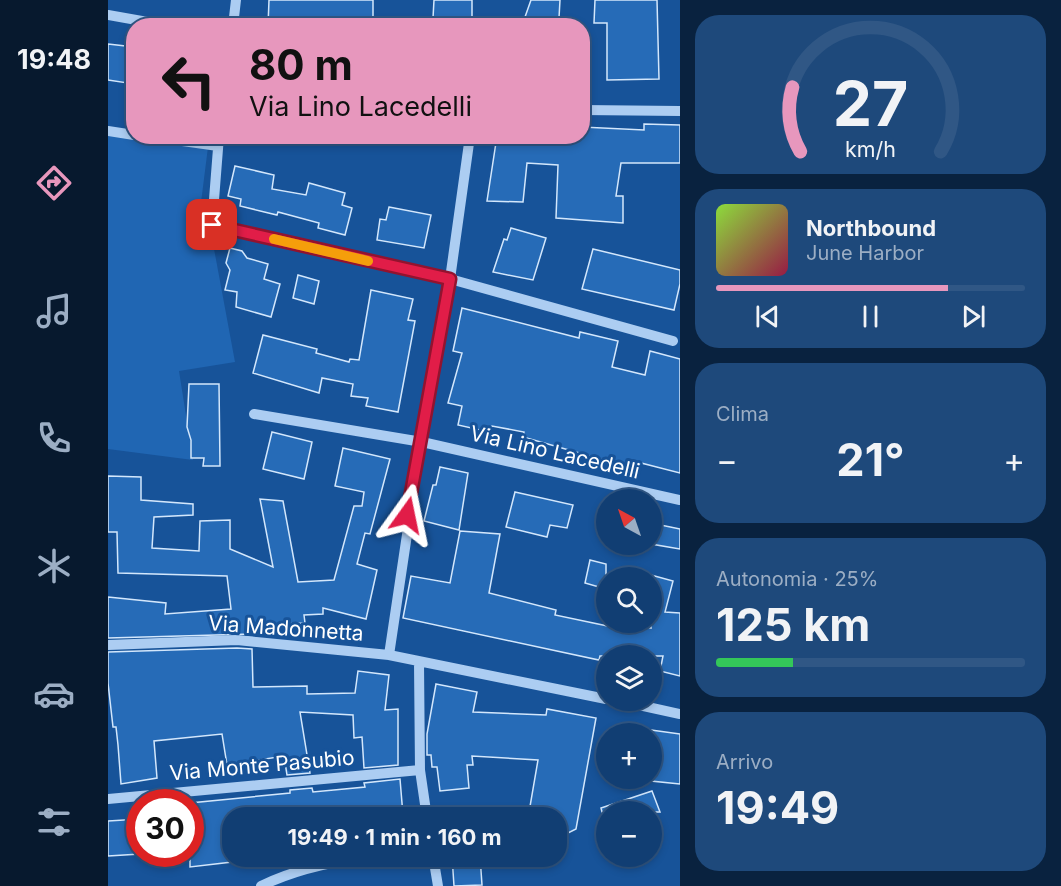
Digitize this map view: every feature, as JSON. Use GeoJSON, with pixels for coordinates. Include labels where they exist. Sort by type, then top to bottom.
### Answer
{"type":"FeatureCollection","features":[{"type":"Feature","properties":{"kind":"street"},"geometry":{"type":"LineString","coordinates":[[234,18],[236,0]]}},
{"type":"Feature","properties":{"kind":"street"},"geometry":{"type":"LineString","coordinates":[[108,15],[126,18]]}},
{"type":"Feature","properties":{"kind":"street"},"geometry":{"type":"LineString","coordinates":[[590,110],[680,111]]}},
{"type":"Feature","properties":{"kind":"street"},"geometry":{"type":"LineString","coordinates":[[108,131],[126,134]]}},
{"type":"Feature","properties":{"kind":"street"},"geometry":{"type":"LineString","coordinates":[[218,144],[212,225],[450,279],[673,341]]}},
{"type":"Feature","properties":{"kind":"street"},"geometry":{"type":"LineString","coordinates":[[407,515],[450,279],[469,144]]}},
{"type":"Feature","properties":{"kind":"street","name":"Via Lino Lacedelli"},"geometry":{"type":"LineString","coordinates":[[254,414],[422,442],[680,500]]}},
{"type":"Feature","properties":{"kind":"street","name":"Via Madonnetta"},"geometry":{"type":"LineString","coordinates":[[389,655],[408,528]]}},
{"type":"Feature","properties":{"kind":"street","name":"Via Madonnetta"},"geometry":{"type":"LineString","coordinates":[[108,645],[237,640],[389,655],[419,663],[596,697]]}},
{"type":"Feature","properties":{"kind":"street"},"geometry":{"type":"LineString","coordinates":[[419,663],[420,770],[425,807]]}},
{"type":"Feature","properties":{"kind":"street"},"geometry":{"type":"LineString","coordinates":[[662,710],[680,714]]}},
{"type":"Feature","properties":{"kind":"street","name":"Via Monte Pasubio"},"geometry":{"type":"LineString","coordinates":[[108,799],[420,770]]}},
{"type":"Feature","properties":{"kind":"street"},"geometry":{"type":"LineString","coordinates":[[261,886],[315,867]]}},
{"type":"Feature","properties":{"kind":"street"},"geometry":{"type":"LineString","coordinates":[[435,867],[438,886]]}},
{"type":"Feature","properties":{"kind":"shaded area"},"geometry":{"type":"Polygon","coordinates":[[[108,128],[126,134],[126,144],[199,144],[208,147],[197,234],[212,238],[235,362],[179,371],[193,460],[108,449],[108,128]]]}},
{"type":"Feature","properties":{"kind":"building"},"geometry":{"type":"Polygon","coordinates":[[[269,0],[373,0],[373,18],[268,18],[269,0]]]}},
{"type":"Feature","properties":{"kind":"building"},"geometry":{"type":"Polygon","coordinates":[[[434,0],[472,0],[472,18],[433,18],[434,0]]]}},
{"type":"Feature","properties":{"kind":"building"},"geometry":{"type":"Polygon","coordinates":[[[531,0],[560,0],[559,18],[525,17],[531,0]]]}},
{"type":"Feature","properties":{"kind":"building"},"geometry":{"type":"Polygon","coordinates":[[[595,0],[657,0],[659,79],[607,80],[607,23],[594,23],[595,0]]]}},
{"type":"Feature","properties":{"kind":"building"},"geometry":{"type":"Polygon","coordinates":[[[108,44],[126,46],[126,83],[108,80],[108,44]]]}},
{"type":"Feature","properties":{"kind":"building"},"geometry":{"type":"Polygon","coordinates":[[[644,124],[680,125],[680,163],[621,163],[616,196],[623,196],[623,223],[556,218],[558,165],[527,163],[523,202],[487,201],[496,144],[590,144],[590,127],[644,130],[644,124]]]}},
{"type":"Feature","properties":{"kind":"building"},"geometry":{"type":"Polygon","coordinates":[[[235,166],[274,175],[272,189],[306,195],[309,183],[345,193],[342,205],[352,208],[345,235],[318,228],[319,223],[278,212],[277,215],[240,206],[241,199],[228,196],[235,166]]]}},
{"type":"Feature","properties":{"kind":"building"},"geometry":{"type":"Polygon","coordinates":[[[389,207],[431,215],[424,248],[377,240],[380,219],[386,220],[389,207]]]}},
{"type":"Feature","properties":{"kind":"building"},"geometry":{"type":"Polygon","coordinates":[[[511,228],[546,238],[533,280],[493,272],[504,239],[507,240],[511,228]]]}},
{"type":"Feature","properties":{"kind":"building"},"geometry":{"type":"Polygon","coordinates":[[[230,248],[242,251],[247,258],[268,264],[264,279],[280,284],[271,317],[236,307],[237,292],[225,290],[230,270],[226,263],[230,248]]]}},
{"type":"Feature","properties":{"kind":"building"},"geometry":{"type":"Polygon","coordinates":[[[593,249],[680,270],[680,284],[674,310],[582,289],[593,249]]]}},
{"type":"Feature","properties":{"kind":"building"},"geometry":{"type":"Polygon","coordinates":[[[298,275],[319,281],[314,304],[293,298],[298,275]]]}},
{"type":"Feature","properties":{"kind":"building"},"geometry":{"type":"Polygon","coordinates":[[[371,290],[413,299],[408,320],[415,321],[398,412],[366,406],[368,398],[351,396],[353,384],[322,378],[319,393],[253,373],[263,335],[317,349],[316,353],[349,362],[350,359],[359,360],[371,290]]]}},
{"type":"Feature","properties":{"kind":"building"},"geometry":{"type":"Polygon","coordinates":[[[462,308],[579,338],[580,332],[618,341],[612,367],[645,375],[650,351],[680,359],[680,473],[641,463],[640,468],[597,458],[523,437],[524,432],[492,426],[489,432],[458,425],[462,406],[448,403],[462,353],[453,351],[462,308]]]}},
{"type":"Feature","properties":{"kind":"building"},"geometry":{"type":"Polygon","coordinates":[[[189,384],[219,384],[220,466],[203,466],[204,458],[191,458],[191,440],[187,427],[189,384]]]}},
{"type":"Feature","properties":{"kind":"building"},"geometry":{"type":"Polygon","coordinates":[[[272,432],[312,442],[304,479],[263,469],[272,432]]]}},
{"type":"Feature","properties":{"kind":"building"},"geometry":{"type":"Polygon","coordinates":[[[343,448],[390,459],[370,534],[365,533],[357,564],[377,570],[366,619],[323,608],[323,614],[304,615],[305,623],[273,624],[274,631],[252,629],[252,634],[108,638],[108,597],[166,603],[165,614],[231,609],[227,576],[118,573],[117,532],[108,532],[108,476],[141,477],[141,500],[193,504],[193,515],[154,517],[152,548],[199,551],[200,521],[230,520],[230,549],[273,567],[260,499],[283,501],[298,582],[334,580],[354,506],[362,506],[364,492],[335,486],[343,448]]]}},
{"type":"Feature","properties":{"kind":"building"},"geometry":{"type":"Polygon","coordinates":[[[440,467],[468,473],[459,530],[424,521],[440,467]]]}},
{"type":"Feature","properties":{"kind":"building"},"geometry":{"type":"Polygon","coordinates":[[[515,492],[573,505],[567,528],[550,525],[547,537],[506,527],[515,492]]]}},
{"type":"Feature","properties":{"kind":"building"},"geometry":{"type":"Polygon","coordinates":[[[662,525],[680,529],[680,549],[662,546],[662,525]]]}},
{"type":"Feature","properties":{"kind":"building"},"geometry":{"type":"Polygon","coordinates":[[[460,531],[500,534],[489,593],[556,610],[555,615],[596,624],[596,633],[662,633],[662,578],[673,581],[665,612],[680,613],[680,676],[662,672],[662,645],[596,645],[596,659],[403,618],[411,576],[450,583],[460,531]]]}},
{"type":"Feature","properties":{"kind":"building"},"geometry":{"type":"Polygon","coordinates":[[[590,560],[606,564],[606,567],[596,567],[596,586],[585,583],[590,560]]]}},
{"type":"Feature","properties":{"kind":"building"},"geometry":{"type":"Polygon","coordinates":[[[252,649],[253,687],[307,686],[307,694],[355,693],[358,671],[389,675],[385,710],[398,709],[398,765],[364,768],[362,737],[354,738],[353,715],[300,712],[310,773],[287,775],[284,756],[227,765],[222,734],[154,741],[157,778],[121,784],[116,727],[113,727],[108,683],[108,652],[252,649]]]}},
{"type":"Feature","properties":{"kind":"building"},"geometry":{"type":"Polygon","coordinates":[[[436,684],[477,692],[473,712],[546,715],[547,709],[596,718],[576,829],[567,834],[567,807],[530,807],[538,760],[472,756],[473,765],[467,765],[469,788],[440,791],[437,767],[432,767],[431,755],[427,755],[427,734],[436,684]]]}},
{"type":"Feature","properties":{"kind":"building"},"geometry":{"type":"Polygon","coordinates":[[[662,732],[680,734],[680,784],[662,782],[662,732]]]}},
{"type":"Feature","properties":{"kind":"building"},"geometry":{"type":"Polygon","coordinates":[[[400,779],[402,807],[222,807],[222,863],[204,865],[204,802],[290,793],[290,790],[312,788],[313,792],[365,787],[364,783],[400,779]]]}},
{"type":"Feature","properties":{"kind":"building"},"geometry":{"type":"Polygon","coordinates":[[[652,791],[656,801],[622,801],[652,791]]]}},
{"type":"Feature","properties":{"kind":"building"},"geometry":{"type":"Polygon","coordinates":[[[126,820],[126,855],[108,856],[108,821],[126,820]]]}},
{"type":"Feature","properties":{"kind":"building"},"geometry":{"type":"Polygon","coordinates":[[[453,867],[481,867],[482,885],[454,886],[453,867]]]}},
{"type":"Feature","properties":{"kind":"slow traffic"},"geometry":{"type":"LineString","coordinates":[[274,239],[368,261]]}},
{"type":"Feature","properties":{"kind":"route"},"geometry":{"type":"LineString","coordinates":[[212,225],[450,279],[407,515]]}}]}
